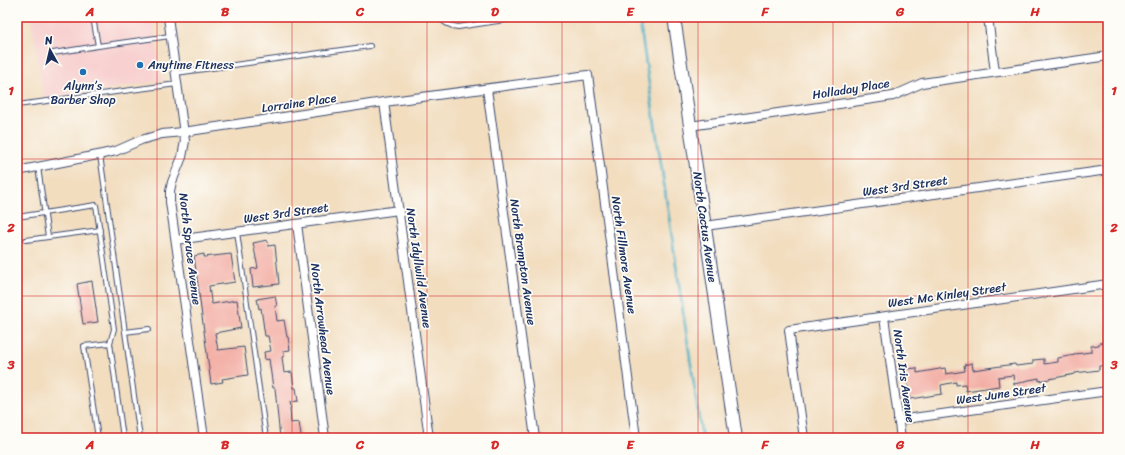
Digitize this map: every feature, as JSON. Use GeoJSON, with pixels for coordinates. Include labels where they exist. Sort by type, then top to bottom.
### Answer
{"type":"FeatureCollection","features":[{"type":"Feature","properties":{"kind":"main road","name":"North Cactus Avenue"},"geometry":{"type":"LineString","coordinates":[[674,17],[736,438]]}},
{"type":"Feature","properties":{"kind":"street","name":"North Spruce Avenue"},"geometry":{"type":"LineString","coordinates":[[168,17],[185,141],[182,157],[175,172],[170,191],[170,202],[204,438]]}},
{"type":"Feature","properties":{"kind":"street"},"geometry":{"type":"LineString","coordinates":[[988,17],[995,72]]}},
{"type":"Feature","properties":{"kind":"street","name":"Holladay Place"},"geometry":{"type":"LineString","coordinates":[[690,126],[893,96],[922,83],[1108,56]]}},
{"type":"Feature","properties":{"kind":"street","name":"Lorraine Place"},"geometry":{"type":"LineString","coordinates":[[17,171],[116,151],[141,140],[162,134],[384,102],[588,75]]}},
{"type":"Feature","properties":{"kind":"street","name":"North Fillmore Avenue"},"geometry":{"type":"LineString","coordinates":[[588,75],[636,438]]}},
{"type":"Feature","properties":{"kind":"street","name":"North Brampton Avenue"},"geometry":{"type":"LineString","coordinates":[[487,89],[535,438]]}},
{"type":"Feature","properties":{"kind":"street","name":"North Idyllwild Avenue"},"geometry":{"type":"LineString","coordinates":[[384,102],[429,438]]}},
{"type":"Feature","properties":{"kind":"street","name":"West 3rd Street"},"geometry":{"type":"LineString","coordinates":[[705,226],[1108,170]]}},
{"type":"Feature","properties":{"kind":"street","name":"West 3rd Street"},"geometry":{"type":"LineString","coordinates":[[176,240],[399,210]]}},
{"type":"Feature","properties":{"kind":"street","name":"North Arrowhead Avenue"},"geometry":{"type":"LineString","coordinates":[[297,224],[324,438]]}},
{"type":"Feature","properties":{"kind":"street","name":"West Mc Kinley Street"},"geometry":{"type":"LineString","coordinates":[[804,438],[789,330],[1108,284]]}},
{"type":"Feature","properties":{"kind":"street","name":"North Iris Avenue"},"geometry":{"type":"LineString","coordinates":[[884,317],[901,438]]}},
{"type":"Feature","properties":{"kind":"street","name":"West June Street"},"geometry":{"type":"LineString","coordinates":[[898,420],[1108,391]]}},
{"type":"Feature","properties":{"kind":"lane"},"geometry":{"type":"LineString","coordinates":[[94,17],[98,46]]}},
{"type":"Feature","properties":{"kind":"lane"},"geometry":{"type":"LineString","coordinates":[[440,17],[442,21],[447,24],[458,27],[525,17]]}},
{"type":"Feature","properties":{"kind":"lane"},"geometry":{"type":"LineString","coordinates":[[54,53],[170,36]]}},
{"type":"Feature","properties":{"kind":"lane"},"geometry":{"type":"LineString","coordinates":[[175,73],[370,46]]}},
{"type":"Feature","properties":{"kind":"lane"},"geometry":{"type":"LineString","coordinates":[[17,105],[177,84]]}},
{"type":"Feature","properties":{"kind":"lane"},"geometry":{"type":"LineString","coordinates":[[100,155],[140,438]]}},
{"type":"Feature","properties":{"kind":"lane"},"geometry":{"type":"LineString","coordinates":[[38,167],[48,237]]}},
{"type":"Feature","properties":{"kind":"lane"},"geometry":{"type":"LineString","coordinates":[[17,217],[96,205],[114,329],[110,343],[123,438]]}},
{"type":"Feature","properties":{"kind":"lane"},"geometry":{"type":"LineString","coordinates":[[26,240],[100,230]]}},
{"type":"Feature","properties":{"kind":"lane"},"geometry":{"type":"LineString","coordinates":[[237,232],[266,438]]}},
{"type":"Feature","properties":{"kind":"lane"},"geometry":{"type":"LineString","coordinates":[[125,332],[149,329]]}},
{"type":"Feature","properties":{"kind":"lane"},"geometry":{"type":"LineString","coordinates":[[98,438],[84,346],[110,343]]}},
{"type":"Feature","properties":{"kind":"shaded area"},"geometry":{"type":"Polygon","coordinates":[[[31,17],[152,17],[162,81],[44,99],[31,17]]]}},
{"type":"Feature","properties":{"kind":"building"},"geometry":{"type":"Polygon","coordinates":[[[267,240],[268,246],[275,245],[279,284],[253,287],[251,269],[258,268],[253,243],[267,240]]]}},
{"type":"Feature","properties":{"kind":"building"},"geometry":{"type":"Polygon","coordinates":[[[204,254],[204,257],[231,254],[235,282],[209,286],[211,301],[212,304],[237,300],[241,328],[215,333],[218,350],[244,347],[248,375],[222,379],[223,382],[211,384],[194,256],[204,254]]]}},
{"type":"Feature","properties":{"kind":"building"},"geometry":{"type":"Polygon","coordinates":[[[92,281],[98,322],[83,324],[77,284],[92,281]]]}},
{"type":"Feature","properties":{"kind":"building"},"geometry":{"type":"Polygon","coordinates":[[[275,296],[277,321],[284,320],[290,350],[283,351],[284,356],[282,357],[284,373],[292,372],[294,388],[296,388],[298,401],[290,402],[291,423],[299,422],[301,436],[280,438],[275,388],[273,388],[269,359],[265,360],[264,352],[271,351],[268,336],[265,336],[261,308],[259,309],[257,299],[275,296]]]}},
{"type":"Feature","properties":{"kind":"building"},"geometry":{"type":"Polygon","coordinates":[[[1108,342],[1108,365],[1099,366],[1099,370],[1075,373],[1039,381],[1039,378],[1014,384],[1013,375],[998,377],[999,386],[966,391],[965,384],[956,385],[956,382],[941,385],[942,394],[910,399],[906,369],[917,368],[917,373],[945,368],[946,374],[965,371],[964,365],[972,363],[973,370],[1015,364],[1016,366],[1033,364],[1033,360],[1044,359],[1044,364],[1058,362],[1058,358],[1091,352],[1091,346],[1108,342]]]}},
{"type":"Feature","properties":{"kind":"waterway"},"geometry":{"type":"LineString","coordinates":[[639,17],[702,438]]}},
{"type":"Feature","properties":{"kind":"place","name":"Anytime Fitness"},"geometry":{"type":"Point","coordinates":[140,65]}},
{"type":"Feature","properties":{"kind":"place","name":"Alynn’s Barber Shop"},"geometry":{"type":"Point","coordinates":[83,72]}}]}
